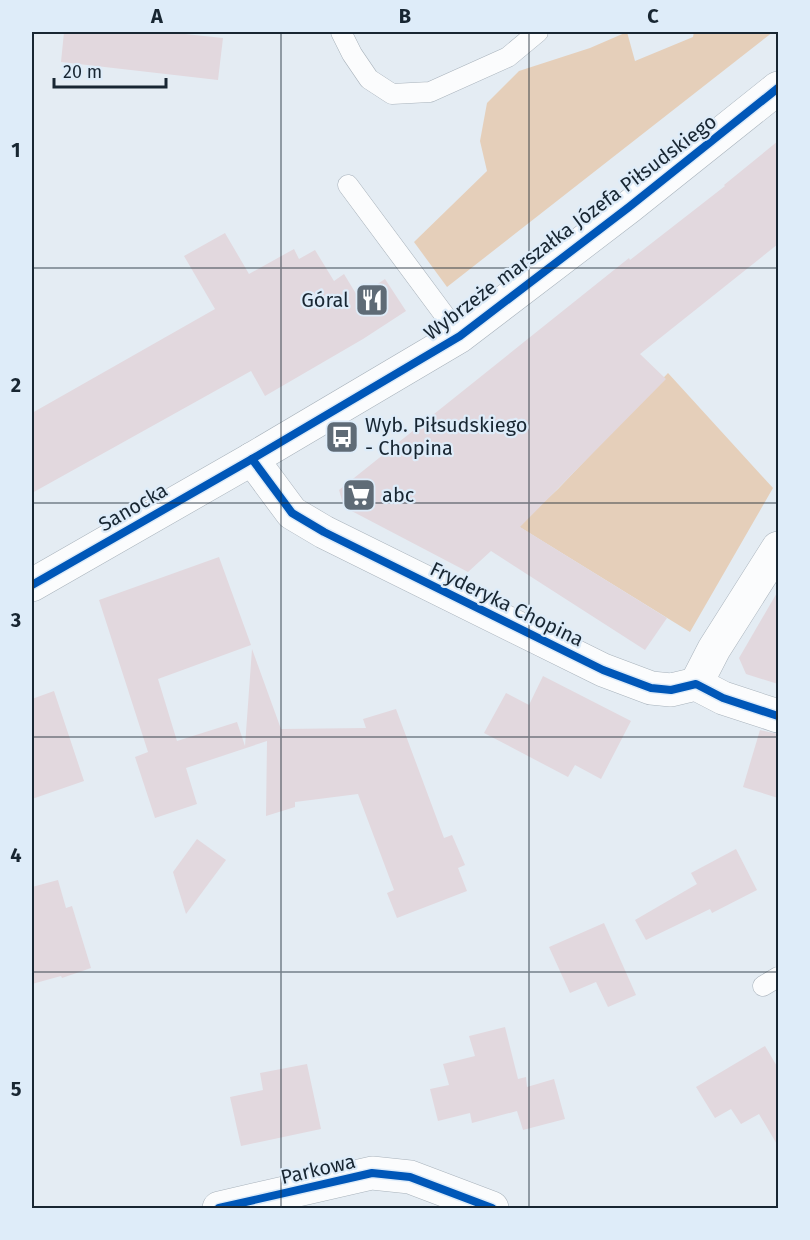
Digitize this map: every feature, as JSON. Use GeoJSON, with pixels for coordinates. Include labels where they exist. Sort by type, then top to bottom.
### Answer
{"type":"FeatureCollection","features":[{"type":"Feature","properties":{"kind":"street","name":"Wybrzeże marszałka Józefa Piłsudskiego"},"geometry":{"type":"LineString","coordinates":[[252,459],[460,336],[629,207],[778,88]]}},
{"type":"Feature","properties":{"kind":"street","name":"Sanocka"},"geometry":{"type":"LineString","coordinates":[[32,585],[252,459]]}},
{"type":"Feature","properties":{"kind":"street","name":"Fryderyka Chopina"},"geometry":{"type":"LineString","coordinates":[[252,459],[292,513],[324,532],[618,677],[651,688],[671,690],[696,684]]}},
{"type":"Feature","properties":{"kind":"street"},"geometry":{"type":"LineString","coordinates":[[778,548],[714,649],[696,684],[723,698],[778,716]]}},
{"type":"Feature","properties":{"kind":"street","name":"Parkowa"},"geometry":{"type":"LineString","coordinates":[[219,1209],[372,1173],[410,1177],[492,1209]]}},
{"type":"Feature","properties":{"kind":"lane"},"geometry":{"type":"LineString","coordinates":[[341,32],[352,54],[369,79],[392,94],[430,92],[508,57],[538,32]]}},
{"type":"Feature","properties":{"kind":"lane"},"geometry":{"type":"LineString","coordinates":[[348,185],[460,336]]}},
{"type":"Feature","properties":{"kind":"shaded area"},"geometry":{"type":"Polygon","coordinates":[[[627,32],[635,61],[693,37],[694,32],[773,32],[447,287],[414,242],[487,171],[480,141],[487,103],[519,71],[590,48],[627,32]]]}},
{"type":"Feature","properties":{"kind":"shaded area"},"geometry":{"type":"Polygon","coordinates":[[[668,373],[773,488],[690,632],[518,526],[558,489],[668,373]]]}},
{"type":"Feature","properties":{"kind":"building"},"geometry":{"type":"Polygon","coordinates":[[[64,32],[166,32],[223,38],[218,80],[61,62],[64,32]]]}},
{"type":"Feature","properties":{"kind":"building"},"geometry":{"type":"Polygon","coordinates":[[[778,141],[778,244],[640,354],[666,379],[520,527],[667,618],[645,650],[491,551],[468,572],[344,507],[339,490],[629,258],[630,260],[725,186],[778,141]]]}},
{"type":"Feature","properties":{"kind":"building"},"geometry":{"type":"Polygon","coordinates":[[[225,233],[249,274],[294,249],[299,259],[315,250],[334,281],[344,274],[358,297],[385,279],[406,311],[265,396],[251,371],[32,493],[32,413],[215,309],[184,256],[225,233]]]}},
{"type":"Feature","properties":{"kind":"building"},"geometry":{"type":"Polygon","coordinates":[[[219,557],[251,645],[158,679],[177,741],[237,722],[245,746],[252,649],[281,729],[366,728],[363,719],[396,709],[444,838],[452,835],[465,865],[458,868],[467,891],[397,918],[387,893],[394,890],[358,794],[295,802],[295,807],[266,816],[267,741],[186,768],[197,804],[155,818],[135,757],[148,752],[99,600],[219,557]]]}},
{"type":"Feature","properties":{"kind":"building"},"geometry":{"type":"Polygon","coordinates":[[[778,591],[778,684],[746,674],[739,658],[778,591]]]}},
{"type":"Feature","properties":{"kind":"building"},"geometry":{"type":"Polygon","coordinates":[[[543,676],[631,721],[601,779],[575,765],[568,777],[484,733],[506,693],[529,705],[543,676]]]}},
{"type":"Feature","properties":{"kind":"building"},"geometry":{"type":"Polygon","coordinates":[[[54,691],[84,781],[32,799],[32,699],[54,691]]]}},
{"type":"Feature","properties":{"kind":"building"},"geometry":{"type":"Polygon","coordinates":[[[760,730],[778,734],[778,798],[743,787],[760,730]]]}},
{"type":"Feature","properties":{"kind":"building"},"geometry":{"type":"Polygon","coordinates":[[[197,839],[226,860],[186,914],[173,872],[197,839]]]}},
{"type":"Feature","properties":{"kind":"building"},"geometry":{"type":"Polygon","coordinates":[[[736,849],[757,890],[712,913],[710,909],[646,940],[635,920],[697,884],[691,873],[736,849]]]}},
{"type":"Feature","properties":{"kind":"building"},"geometry":{"type":"Polygon","coordinates":[[[58,880],[66,908],[72,906],[91,968],[62,978],[61,976],[32,984],[32,887],[58,880]]]}},
{"type":"Feature","properties":{"kind":"building"},"geometry":{"type":"Polygon","coordinates":[[[604,923],[636,995],[608,1007],[596,982],[570,993],[549,947],[604,923]]]}},
{"type":"Feature","properties":{"kind":"building"},"geometry":{"type":"Polygon","coordinates":[[[505,1027],[518,1079],[526,1077],[527,1087],[554,1079],[565,1119],[523,1130],[517,1111],[472,1123],[470,1113],[438,1121],[430,1089],[449,1085],[443,1064],[475,1056],[469,1036],[505,1027]]]}},
{"type":"Feature","properties":{"kind":"building"},"geometry":{"type":"Polygon","coordinates":[[[765,1046],[778,1068],[778,1146],[759,1114],[741,1124],[731,1109],[715,1118],[696,1087],[765,1046]]]}},
{"type":"Feature","properties":{"kind":"building"},"geometry":{"type":"Polygon","coordinates":[[[307,1064],[321,1129],[241,1146],[230,1097],[263,1090],[260,1073],[307,1064]]]}},
{"type":"Feature","properties":{"kind":"cycle path"},"geometry":{"type":"LineString","coordinates":[[32,585],[460,336],[629,207],[778,88]]}},
{"type":"Feature","properties":{"kind":"cycle path"},"geometry":{"type":"LineString","coordinates":[[252,459],[292,513],[324,532],[603,670],[651,688],[671,690],[696,684],[723,698],[778,716]]}},
{"type":"Feature","properties":{"kind":"cycle path"},"geometry":{"type":"LineString","coordinates":[[219,1208],[372,1173],[410,1177],[492,1208]]}},
{"type":"Feature","properties":{"kind":"place","name":"Góral"},"geometry":{"type":"Point","coordinates":[372,300]}},
{"type":"Feature","properties":{"kind":"place","name":"Wyb. Piłsudskiego - Chopina"},"geometry":{"type":"Point","coordinates":[342,437]}},
{"type":"Feature","properties":{"kind":"place","name":"abc"},"geometry":{"type":"Point","coordinates":[359,495]}}]}
